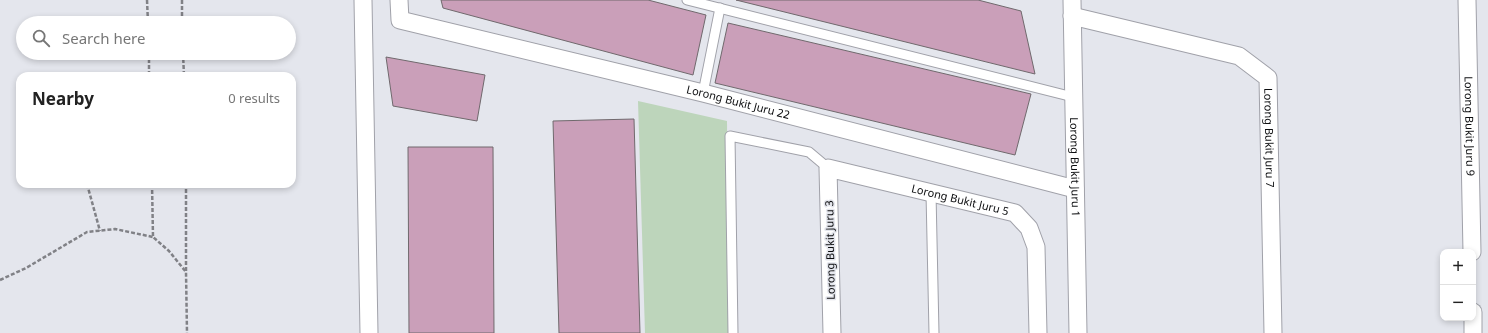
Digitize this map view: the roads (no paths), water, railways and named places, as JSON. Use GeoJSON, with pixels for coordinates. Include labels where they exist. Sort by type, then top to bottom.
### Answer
{"type":"FeatureCollection","features":[{"type":"Feature","properties":{"kind":"street"},"geometry":{"type":"LineString","coordinates":[[362,0],[369,333]]}},
{"type":"Feature","properties":{"kind":"street","name":"Lorong Bukit Juru 22"},"geometry":{"type":"LineString","coordinates":[[399,0],[400,20],[703,93],[1075,190]]}},
{"type":"Feature","properties":{"kind":"street","name":"Lorong Bukit Juru 9"},"geometry":{"type":"LineString","coordinates":[[1467,0],[1472,249]]}},
{"type":"Feature","properties":{"kind":"street","name":"Lorong Bukit Juru 1"},"geometry":{"type":"LineString","coordinates":[[1072,8],[1078,333]]}},
{"type":"Feature","properties":{"kind":"street","name":"Lorong Bukit Juru 7"},"geometry":{"type":"LineString","coordinates":[[1072,8],[1239,56],[1268,78],[1273,333]]}},
{"type":"Feature","properties":{"kind":"street","name":"Lorong Bukit Juru 5"},"geometry":{"type":"LineString","coordinates":[[828,168],[1015,213],[1029,228],[1036,247],[1038,333]]}},
{"type":"Feature","properties":{"kind":"street","name":"Lorong Bukit Juru 3"},"geometry":{"type":"LineString","coordinates":[[828,168],[832,333]]}},
{"type":"Feature","properties":{"kind":"street"},"geometry":{"type":"LineString","coordinates":[[1473,321],[1473,333]]}},
{"type":"Feature","properties":{"kind":"lane"},"geometry":{"type":"LineString","coordinates":[[687,0],[1073,97]]}},
{"type":"Feature","properties":{"kind":"lane"},"geometry":{"type":"LineString","coordinates":[[703,93],[720,8]]}},
{"type":"Feature","properties":{"kind":"lane"},"geometry":{"type":"LineString","coordinates":[[733,333],[730,136],[809,152],[828,168]]}},
{"type":"Feature","properties":{"kind":"lane"},"geometry":{"type":"LineString","coordinates":[[931,193],[934,333]]}}]}
